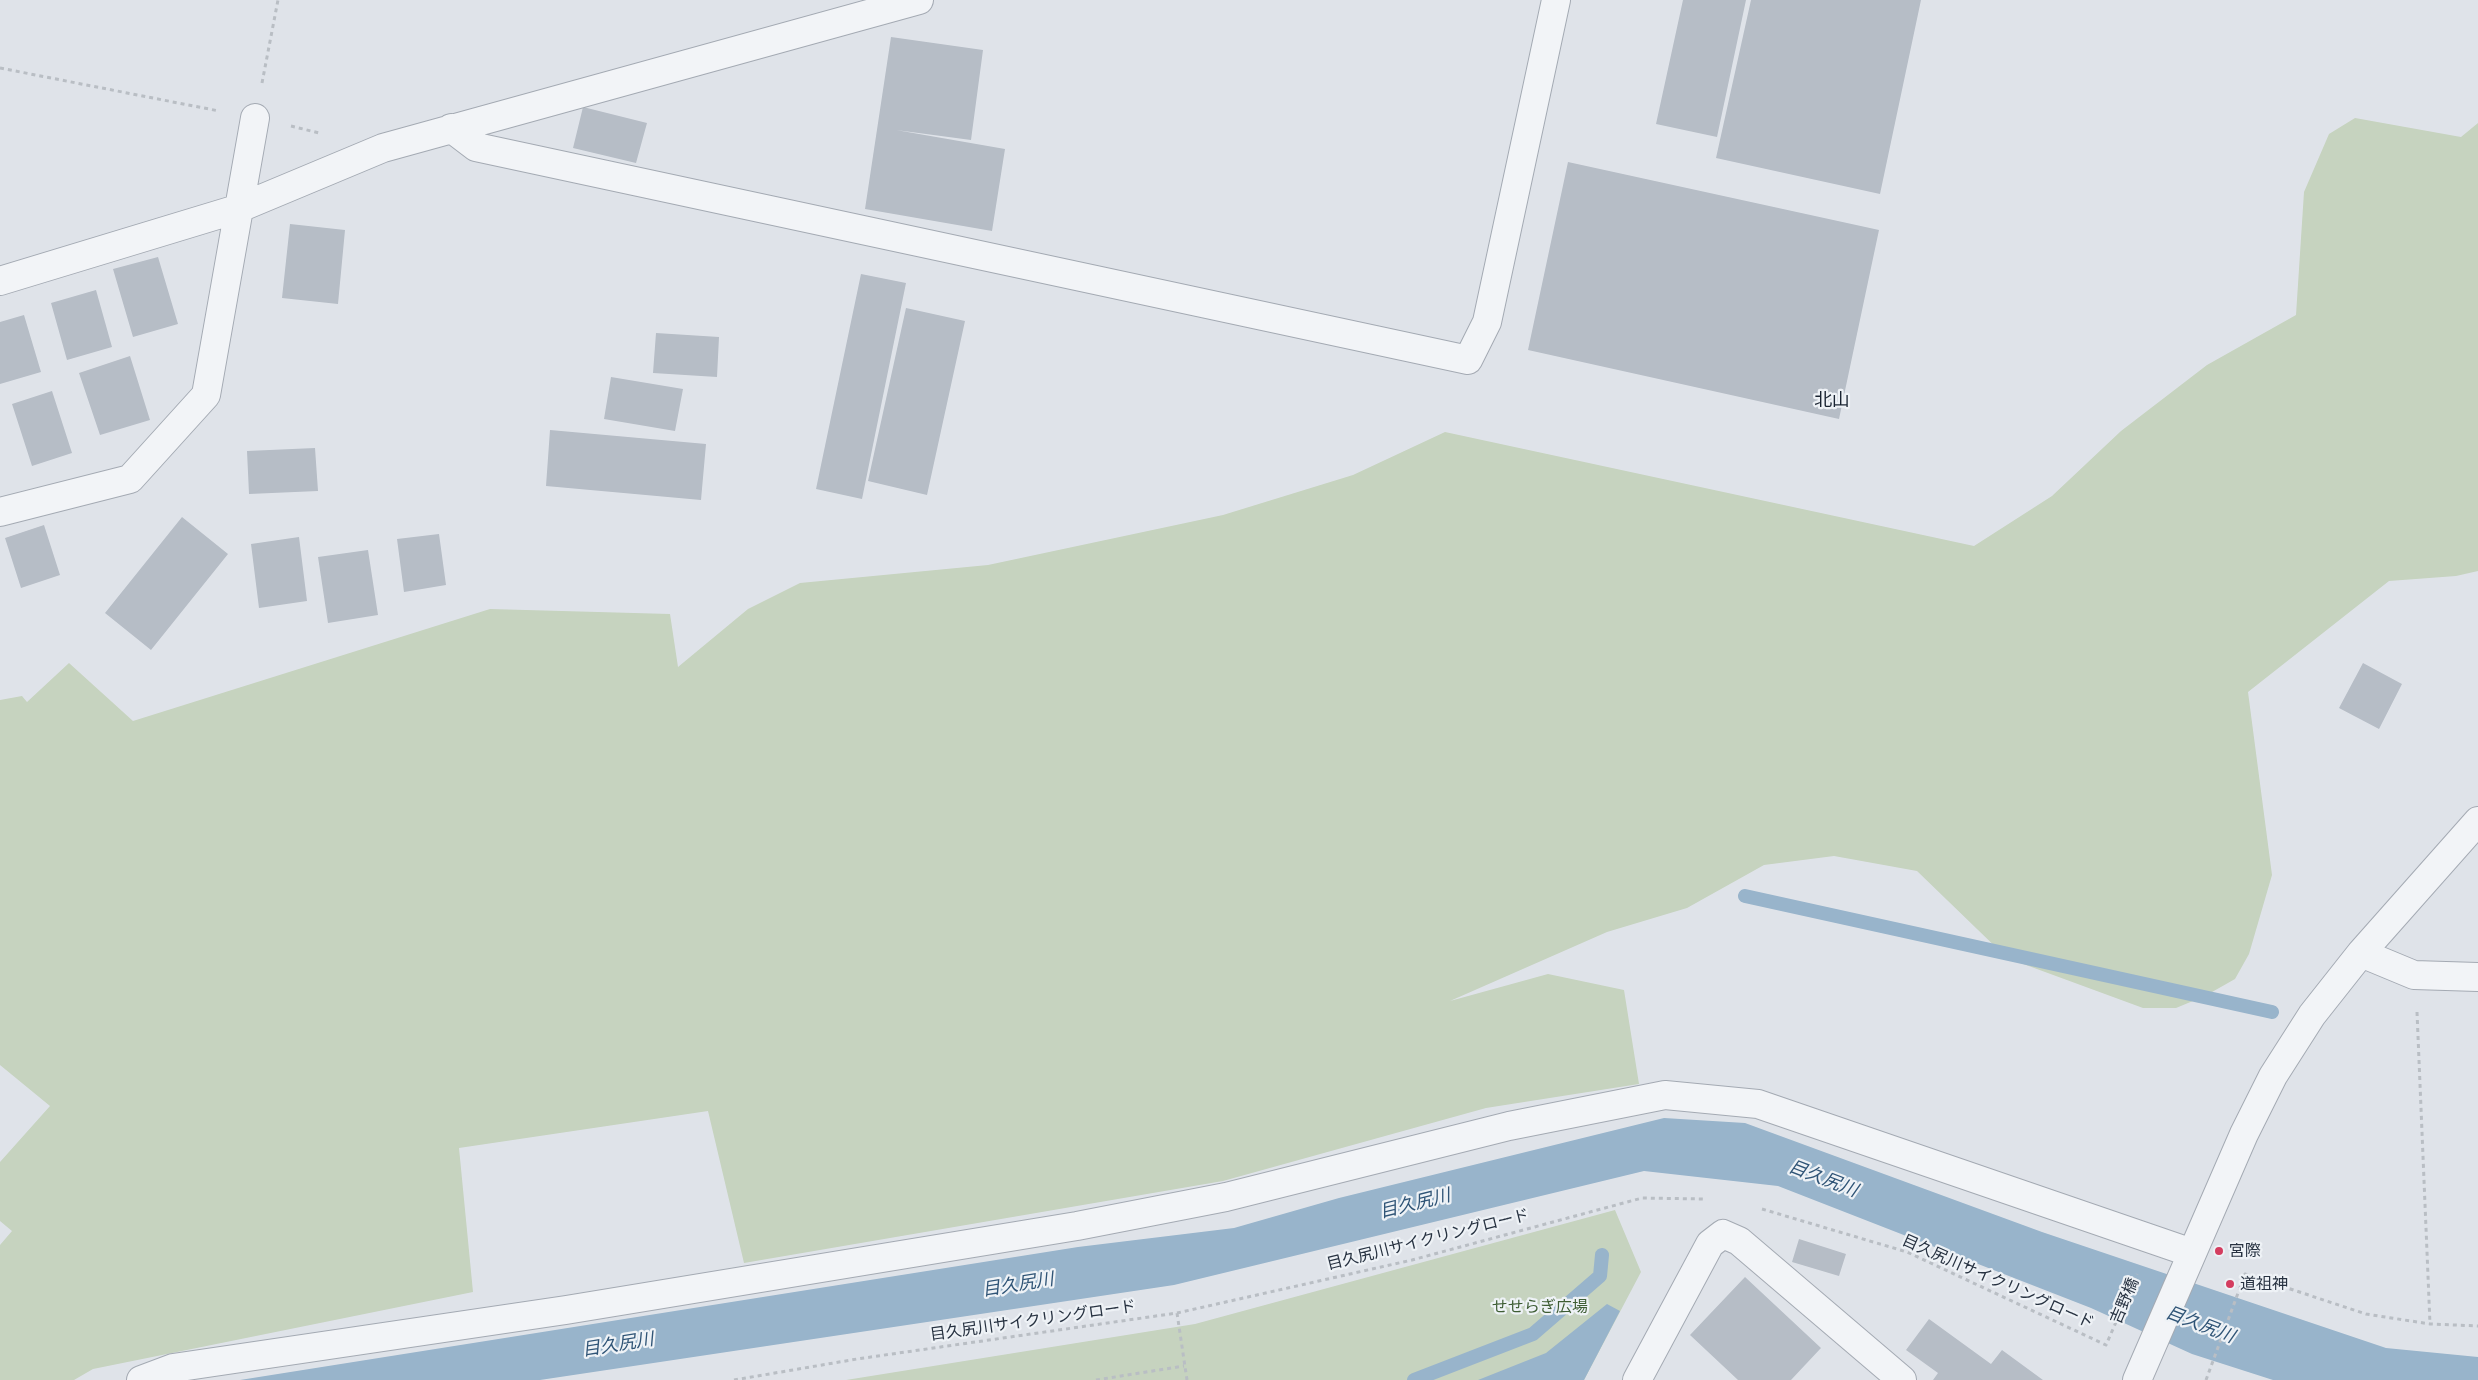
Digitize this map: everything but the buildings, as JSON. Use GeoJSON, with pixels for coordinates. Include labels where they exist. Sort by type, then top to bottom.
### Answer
{"type":"FeatureCollection","features":[{"type":"Feature","properties":{"kind":"street"},"geometry":{"type":"LineString","coordinates":[[0,281],[237,209],[383,148],[919,0]]}},
{"type":"Feature","properties":{"kind":"street"},"geometry":{"type":"LineString","coordinates":[[451,128],[476,147],[1468,360],[1487,322],[1556,0]]}},
{"type":"Feature","properties":{"kind":"street"},"geometry":{"type":"LineString","coordinates":[[0,512],[130,478],[206,395],[237,209],[255,118]]}},
{"type":"Feature","properties":{"kind":"street"},"geometry":{"type":"LineString","coordinates":[[2137,1380],[2244,1134],[2273,1076],[2312,1015],[2361,953],[2478,822]]}},
{"type":"Feature","properties":{"kind":"street"},"geometry":{"type":"LineString","coordinates":[[2361,953],[2414,975],[2478,977]]}},
{"type":"Feature","properties":{"kind":"street"},"geometry":{"type":"LineString","coordinates":[[141,1380],[173,1368],[566,1310],[1086,1224],[1226,1197],[1509,1126],[1665,1095],[1758,1104],[2192,1253]]}},
{"type":"Feature","properties":{"kind":"street"},"geometry":{"type":"LineString","coordinates":[[1637,1380],[1710,1244],[1723,1234],[1739,1241],[1902,1380]]}},
{"type":"Feature","properties":{"kind":"path"},"geometry":{"type":"LineString","coordinates":[[255,118],[278,0]]}},
{"type":"Feature","properties":{"kind":"path"},"geometry":{"type":"LineString","coordinates":[[0,68],[255,118],[383,148]]}},
{"type":"Feature","properties":{"kind":"path"},"geometry":{"type":"LineString","coordinates":[[2414,975],[2430,1324]]}},
{"type":"Feature","properties":{"kind":"path","name":"目久尻川サイクリングロード"},"geometry":{"type":"LineString","coordinates":[[734,1380],[857,1359],[1176,1313],[1412,1260],[1642,1198],[1708,1199]]}},
{"type":"Feature","properties":{"kind":"path","name":"目久尻川サイクリングロード"},"geometry":{"type":"LineString","coordinates":[[1761,1208],[1907,1252],[2106,1345]]}},
{"type":"Feature","properties":{"kind":"path","name":"吉野橋"},"geometry":{"type":"LineString","coordinates":[[2106,1345],[2140,1266]]}},
{"type":"Feature","properties":{"kind":"path"},"geometry":{"type":"LineString","coordinates":[[2206,1380],[2246,1274],[2366,1314],[2430,1324],[2478,1326]]}},
{"type":"Feature","properties":{"kind":"path"},"geometry":{"type":"LineString","coordinates":[[1176,1313],[1187,1380]]}},
{"type":"Feature","properties":{"kind":"path"},"geometry":{"type":"LineString","coordinates":[[1096,1380],[1184,1366]]}},
{"type":"Feature","properties":{"kind":"green space"},"geometry":{"type":"Polygon","coordinates":[[[2355,118],[2461,137],[2478,123],[2478,571],[2456,576],[2389,581],[2248,692],[2272,875],[2249,954],[2235,979],[2205,996],[2176,1008],[2143,1008],[2007,958],[1917,871],[1834,856],[1764,865],[1687,908],[1607,932],[1450,1001],[1548,974],[1624,990],[1639,1084],[1486,1108],[1223,1181],[744,1263],[708,1111],[459,1148],[473,1292],[93,1369],[74,1380],[0,1380],[0,1245],[12,1231],[0,1221],[0,1162],[50,1106],[0,1065],[0,700],[22,696],[27,702],[69,663],[133,721],[490,609],[670,614],[678,667],[748,609],[800,583],[988,565],[1223,515],[1353,475],[1445,432],[1974,546],[2052,496],[2121,431],[2207,365],[2296,315],[2304,192],[2329,134],[2355,118]]]}},
{"type":"Feature","properties":{"kind":"green space","name":"せせらぎ広場"},"geometry":{"type":"Polygon","coordinates":[[[1615,1210],[1641,1272],[1584,1380],[846,1380],[1195,1324],[1615,1210]]]}},
{"type":"Feature","properties":{"kind":"water","name":"目久尻川"},"geometry":{"type":"Polygon","coordinates":[[[1664,1118],[1745,1123],[2042,1232],[2386,1348],[2478,1357],[2478,1380],[2273,1380],[2192,1354],[2091,1308],[1778,1186],[1644,1171],[1174,1285],[540,1380],[240,1380],[1078,1247],[1234,1228],[1339,1198],[1664,1118]]]}},
{"type":"Feature","properties":{"kind":"water"},"geometry":{"type":"Polygon","coordinates":[[[1607,1304],[1620,1311],[1584,1380],[1478,1380],[1546,1353],[1607,1304]]]}},
{"type":"Feature","properties":{"kind":"waterway"},"geometry":{"type":"LineString","coordinates":[[1745,896],[2272,1012]]}},
{"type":"Feature","properties":{"kind":"waterway"},"geometry":{"type":"LineString","coordinates":[[1414,1380],[1533,1334],[1600,1276],[1602,1255]]}},
{"type":"Feature","properties":{"kind":"place","name":"宮際"},"geometry":{"type":"Point","coordinates":[2219,1251]}},
{"type":"Feature","properties":{"kind":"place","name":"道祖神"},"geometry":{"type":"Point","coordinates":[2230,1284]}},
{"type":"Feature","properties":{"kind":"district","name":"北山"},"geometry":{"type":"Point","coordinates":[1832,401]}}]}
